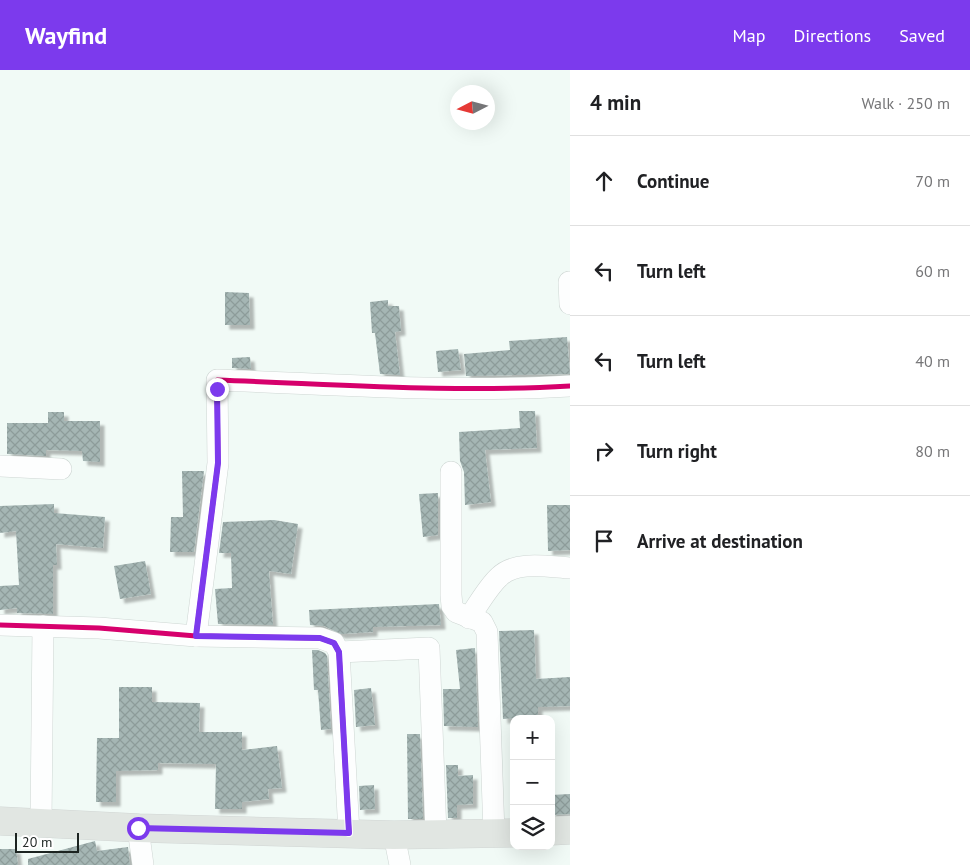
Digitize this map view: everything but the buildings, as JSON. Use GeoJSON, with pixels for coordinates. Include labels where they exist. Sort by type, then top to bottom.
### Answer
{"type":"FeatureCollection","features":[{"type":"Feature","properties":{"kind":"main road"},"geometry":{"type":"LineString","coordinates":[[0,821],[138,828],[394,835],[504,833]]}},
{"type":"Feature","properties":{"kind":"main road"},"geometry":{"type":"LineString","coordinates":[[555,831],[570,830]]}},
{"type":"Feature","properties":{"kind":"street"},"geometry":{"type":"LineString","coordinates":[[569,282],[570,304]]}},
{"type":"Feature","properties":{"kind":"street"},"geometry":{"type":"LineString","coordinates":[[196,636],[218,463],[217,380],[426,388],[539,388],[570,386]]}},
{"type":"Feature","properties":{"kind":"street"},"geometry":{"type":"LineString","coordinates":[[0,466],[61,469]]}},
{"type":"Feature","properties":{"kind":"street"},"geometry":{"type":"LineString","coordinates":[[451,472],[452,606],[456,612],[482,622],[488,632],[504,833]]}},
{"type":"Feature","properties":{"kind":"street"},"geometry":{"type":"LineString","coordinates":[[469,618],[499,576],[510,569],[525,566],[570,568]]}},
{"type":"Feature","properties":{"kind":"street"},"geometry":{"type":"LineString","coordinates":[[0,625],[99,628],[196,636],[320,638],[334,643],[339,652],[349,833]]}},
{"type":"Feature","properties":{"kind":"street"},"geometry":{"type":"LineString","coordinates":[[42,823],[43,626]]}},
{"type":"Feature","properties":{"kind":"street"},"geometry":{"type":"LineString","coordinates":[[339,652],[429,648],[436,834]]}},
{"type":"Feature","properties":{"kind":"street"},"geometry":{"type":"LineString","coordinates":[[138,828],[143,865]]}},
{"type":"Feature","properties":{"kind":"street"},"geometry":{"type":"LineString","coordinates":[[394,835],[400,865]]}},
{"type":"Feature","properties":{"kind":"cycle path"},"geometry":{"type":"LineString","coordinates":[[196,636],[218,463],[217,380],[349,386],[482,389],[570,386]]}},
{"type":"Feature","properties":{"kind":"cycle path"},"geometry":{"type":"LineString","coordinates":[[0,625],[99,628],[196,636],[320,638],[334,643],[339,652],[349,833]]}},
{"type":"Feature","properties":{"kind":"route"},"geometry":{"type":"LineString","coordinates":[[138,828],[349,833],[339,652],[334,643],[320,638],[196,636],[218,463],[217,389]]}}]}
